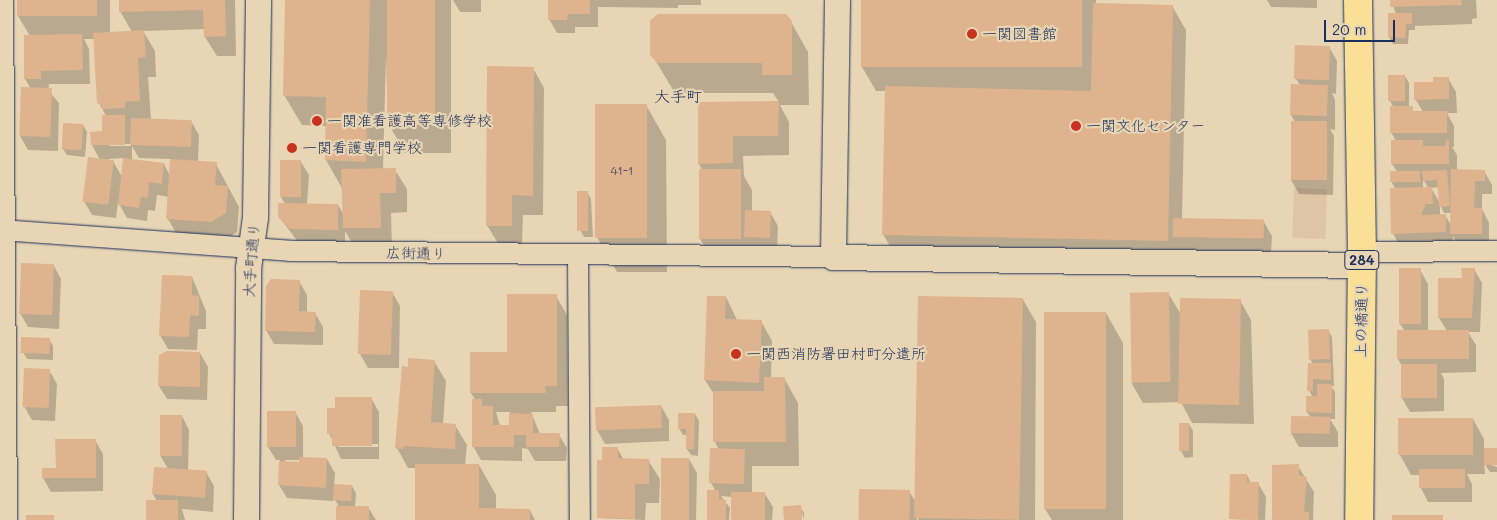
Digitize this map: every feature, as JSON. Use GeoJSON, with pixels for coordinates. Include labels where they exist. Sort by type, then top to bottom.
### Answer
{"type":"FeatureCollection","features":[{"type":"Feature","properties":{"kind":"highway","name":"上の橋通り"},"geometry":{"type":"LineString","coordinates":[[1358,0],[1362,258],[1359,520]]}},
{"type":"Feature","properties":{"kind":"street"},"geometry":{"type":"LineString","coordinates":[[3,0],[2,230],[7,520]]}},
{"type":"Feature","properties":{"kind":"street","name":"大手町通り"},"geometry":{"type":"LineString","coordinates":[[246,520],[248,268],[252,249],[258,0]]}},
{"type":"Feature","properties":{"kind":"street"},"geometry":{"type":"LineString","coordinates":[[837,0],[833,257],[1362,258],[1497,251]]}},
{"type":"Feature","properties":{"kind":"street","name":"広街通り"},"geometry":{"type":"LineString","coordinates":[[2,230],[252,249],[578,255],[833,257]]}},
{"type":"Feature","properties":{"kind":"street"},"geometry":{"type":"LineString","coordinates":[[578,255],[580,520]]}},
{"type":"Feature","properties":{"kind":"shaded area"},"geometry":{"type":"Polygon","coordinates":[[[1294,188],[1327,189],[1325,239],[1292,238],[1294,188]]]}},
{"type":"Feature","properties":{"kind":"building"},"geometry":{"type":"Polygon","coordinates":[[[17,0],[97,0],[97,16],[17,16],[17,0]]]}},
{"type":"Feature","properties":{"kind":"building"},"geometry":{"type":"Polygon","coordinates":[[[119,0],[225,0],[226,36],[204,37],[203,10],[119,12],[119,0]]]}},
{"type":"Feature","properties":{"kind":"building"},"geometry":{"type":"Polygon","coordinates":[[[285,0],[370,0],[366,162],[325,160],[326,97],[283,96],[285,0]]]}},
{"type":"Feature","properties":{"kind":"building"},"geometry":{"type":"Polygon","coordinates":[[[387,0],[435,0],[435,123],[387,123],[387,0]]]}},
{"type":"Feature","properties":{"kind":"building"},"geometry":{"type":"Polygon","coordinates":[[[548,0],[590,0],[590,14],[568,14],[567,20],[548,20],[548,0]]]}},
{"type":"Feature","properties":{"kind":"building","name":"一関図書館"},"geometry":{"type":"Polygon","coordinates":[[[861,0],[1082,0],[1082,67],[861,67],[861,0]]]}},
{"type":"Feature","properties":{"kind":"building"},"geometry":{"type":"Polygon","coordinates":[[[1390,0],[1461,0],[1462,5],[1390,7],[1390,0]]]}},
{"type":"Feature","properties":{"kind":"building","name":"一関文化センター"},"geometry":{"type":"Polygon","coordinates":[[[1093,3],[1173,5],[1168,241],[882,235],[885,86],[1091,91],[1093,3]]]}},
{"type":"Feature","properties":{"kind":"building"},"geometry":{"type":"Polygon","coordinates":[[[1388,13],[1412,13],[1412,24],[1406,24],[1405,38],[1388,37],[1388,13]]]}},
{"type":"Feature","properties":{"kind":"building"},"geometry":{"type":"Polygon","coordinates":[[[658,14],[786,14],[792,21],[792,75],[762,75],[762,63],[657,63],[650,55],[650,21],[658,14]]]}},
{"type":"Feature","properties":{"kind":"building"},"geometry":{"type":"Polygon","coordinates":[[[144,30],[146,57],[138,58],[140,101],[125,102],[125,108],[102,109],[102,105],[97,103],[93,33],[144,30]]]}},
{"type":"Feature","properties":{"kind":"building"},"geometry":{"type":"Polygon","coordinates":[[[82,34],[83,70],[41,71],[41,79],[24,79],[24,35],[82,34]]]}},
{"type":"Feature","properties":{"kind":"building"},"geometry":{"type":"Polygon","coordinates":[[[1295,45],[1330,46],[1329,80],[1294,79],[1295,45]]]}},
{"type":"Feature","properties":{"kind":"building"},"geometry":{"type":"Polygon","coordinates":[[[487,66],[534,67],[533,196],[512,195],[512,226],[486,226],[487,66]]]}},
{"type":"Feature","properties":{"kind":"building"},"geometry":{"type":"Polygon","coordinates":[[[1388,75],[1405,75],[1405,101],[1388,101],[1388,75]]]}},
{"type":"Feature","properties":{"kind":"building"},"geometry":{"type":"Polygon","coordinates":[[[1433,77],[1449,77],[1449,99],[1414,100],[1414,82],[1433,82],[1433,77]]]}},
{"type":"Feature","properties":{"kind":"building"},"geometry":{"type":"Polygon","coordinates":[[[1291,84],[1328,85],[1327,116],[1290,115],[1291,84]]]}},
{"type":"Feature","properties":{"kind":"building"},"geometry":{"type":"Polygon","coordinates":[[[21,87],[52,88],[50,137],[19,136],[21,87]]]}},
{"type":"Feature","properties":{"kind":"building"},"geometry":{"type":"Polygon","coordinates":[[[779,101],[778,136],[733,136],[733,163],[698,164],[698,102],[779,101]]]}},
{"type":"Feature","properties":{"kind":"building"},"geometry":{"type":"Polygon","coordinates":[[[595,104],[647,104],[647,238],[595,238],[595,104]]]}},
{"type":"Feature","properties":{"kind":"building"},"geometry":{"type":"Polygon","coordinates":[[[1390,106],[1413,106],[1413,111],[1447,111],[1447,133],[1390,133],[1390,106]]]}},
{"type":"Feature","properties":{"kind":"building"},"geometry":{"type":"Polygon","coordinates":[[[102,115],[125,115],[125,145],[91,145],[90,132],[102,131],[102,115]]]}},
{"type":"Feature","properties":{"kind":"building"},"geometry":{"type":"Polygon","coordinates":[[[131,118],[192,120],[191,147],[130,145],[131,118]]]}},
{"type":"Feature","properties":{"kind":"building"},"geometry":{"type":"Polygon","coordinates":[[[1291,121],[1327,121],[1327,180],[1291,180],[1291,121]]]}},
{"type":"Feature","properties":{"kind":"building"},"geometry":{"type":"Polygon","coordinates":[[[63,123],[83,124],[82,150],[62,149],[63,123]]]}},
{"type":"Feature","properties":{"kind":"building"},"geometry":{"type":"Polygon","coordinates":[[[1391,140],[1423,140],[1423,146],[1445,146],[1446,140],[1449,140],[1449,164],[1391,164],[1391,140]]]}},
{"type":"Feature","properties":{"kind":"building"},"geometry":{"type":"Polygon","coordinates":[[[88,157],[114,160],[108,205],[83,202],[88,157]]]}},
{"type":"Feature","properties":{"kind":"building"},"geometry":{"type":"Polygon","coordinates":[[[123,158],[164,163],[162,184],[149,182],[148,198],[141,197],[139,208],[118,205],[123,158]]]}},
{"type":"Feature","properties":{"kind":"building"},"geometry":{"type":"Polygon","coordinates":[[[170,159],[217,162],[215,185],[228,186],[226,213],[211,222],[166,219],[170,159]]]}},
{"type":"Feature","properties":{"kind":"building"},"geometry":{"type":"Polygon","coordinates":[[[280,160],[301,160],[301,197],[280,197],[280,160]]]}},
{"type":"Feature","properties":{"kind":"building"},"geometry":{"type":"Polygon","coordinates":[[[396,168],[396,193],[380,193],[381,228],[343,228],[341,169],[396,168]]]}},
{"type":"Feature","properties":{"kind":"building"},"geometry":{"type":"Polygon","coordinates":[[[699,169],[741,169],[741,239],[699,239],[699,169]]]}},
{"type":"Feature","properties":{"kind":"building"},"geometry":{"type":"Polygon","coordinates":[[[1451,169],[1485,170],[1485,181],[1475,181],[1474,208],[1482,208],[1482,234],[1450,234],[1451,169]]]}},
{"type":"Feature","properties":{"kind":"building"},"geometry":{"type":"Polygon","coordinates":[[[1447,170],[1450,206],[1439,207],[1437,180],[1423,181],[1422,171],[1447,170]]]}},
{"type":"Feature","properties":{"kind":"building"},"geometry":{"type":"Polygon","coordinates":[[[1390,171],[1420,171],[1420,182],[1390,182],[1390,171]]]}},
{"type":"Feature","properties":{"kind":"building"},"geometry":{"type":"Polygon","coordinates":[[[1432,187],[1433,204],[1426,204],[1421,215],[1446,214],[1446,232],[1391,234],[1390,188],[1432,187]]]}},
{"type":"Feature","properties":{"kind":"building"},"geometry":{"type":"Polygon","coordinates":[[[577,191],[588,191],[588,231],[577,231],[577,191]]]}},
{"type":"Feature","properties":{"kind":"building"},"geometry":{"type":"Polygon","coordinates":[[[278,203],[338,204],[338,230],[290,229],[278,217],[278,203]]]}},
{"type":"Feature","properties":{"kind":"building"},"geometry":{"type":"Polygon","coordinates":[[[745,210],[771,211],[770,238],[744,237],[745,210]]]}},
{"type":"Feature","properties":{"kind":"building"},"geometry":{"type":"Polygon","coordinates":[[[1173,218],[1264,220],[1264,239],[1173,237],[1173,218]]]}},
{"type":"Feature","properties":{"kind":"building"},"geometry":{"type":"Polygon","coordinates":[[[21,263],[54,264],[52,315],[19,314],[21,263]]]}},
{"type":"Feature","properties":{"kind":"building"},"geometry":{"type":"Polygon","coordinates":[[[1399,268],[1421,268],[1421,324],[1399,324],[1399,268]]]}},
{"type":"Feature","properties":{"kind":"building"},"geometry":{"type":"Polygon","coordinates":[[[1461,268],[1475,268],[1472,318],[1438,318],[1438,278],[1462,278],[1461,268]]]}},
{"type":"Feature","properties":{"kind":"building"},"geometry":{"type":"Polygon","coordinates":[[[162,275],[192,276],[192,295],[199,296],[199,316],[190,315],[189,337],[159,336],[162,275]]]}},
{"type":"Feature","properties":{"kind":"building"},"geometry":{"type":"Polygon","coordinates":[[[271,279],[300,280],[299,311],[316,312],[315,332],[265,331],[266,286],[271,279]]]}},
{"type":"Feature","properties":{"kind":"building"},"geometry":{"type":"Polygon","coordinates":[[[360,290],[393,291],[391,355],[358,354],[360,290]]]}},
{"type":"Feature","properties":{"kind":"building"},"geometry":{"type":"Polygon","coordinates":[[[1169,292],[1171,382],[1132,383],[1130,293],[1169,292]]]}},
{"type":"Feature","properties":{"kind":"building"},"geometry":{"type":"Polygon","coordinates":[[[507,294],[557,294],[557,386],[545,386],[546,393],[470,393],[470,352],[507,352],[507,294]]]}},
{"type":"Feature","properties":{"kind":"building"},"geometry":{"type":"Polygon","coordinates":[[[707,296],[726,296],[725,319],[762,320],[759,383],[704,380],[707,296]]]}},
{"type":"Feature","properties":{"kind":"building"},"geometry":{"type":"Polygon","coordinates":[[[918,296],[1023,298],[1019,520],[914,518],[918,296]]]}},
{"type":"Feature","properties":{"kind":"building"},"geometry":{"type":"Polygon","coordinates":[[[1180,298],[1241,299],[1239,405],[1178,404],[1180,298]]]}},
{"type":"Feature","properties":{"kind":"building"},"geometry":{"type":"Polygon","coordinates":[[[1044,312],[1106,312],[1106,509],[1044,509],[1044,312]]]}},
{"type":"Feature","properties":{"kind":"building"},"geometry":{"type":"Polygon","coordinates":[[[1329,329],[1330,359],[1309,360],[1308,330],[1329,329]]]}},
{"type":"Feature","properties":{"kind":"building"},"geometry":{"type":"Polygon","coordinates":[[[1397,330],[1469,330],[1469,359],[1397,359],[1397,330]]]}},
{"type":"Feature","properties":{"kind":"building"},"geometry":{"type":"Polygon","coordinates":[[[21,337],[50,338],[49,354],[20,353],[21,337]]]}},
{"type":"Feature","properties":{"kind":"building"},"geometry":{"type":"Polygon","coordinates":[[[167,351],[200,352],[200,387],[158,386],[159,355],[167,351]]]}},
{"type":"Feature","properties":{"kind":"building"},"geometry":{"type":"Polygon","coordinates":[[[408,358],[435,360],[431,422],[456,424],[455,449],[404,446],[403,449],[395,448],[402,366],[408,367],[408,358]]]}},
{"type":"Feature","properties":{"kind":"building"},"geometry":{"type":"Polygon","coordinates":[[[1308,363],[1331,363],[1331,380],[1313,379],[1313,391],[1307,391],[1308,363]]]}},
{"type":"Feature","properties":{"kind":"building"},"geometry":{"type":"Polygon","coordinates":[[[1401,364],[1437,364],[1437,398],[1401,398],[1401,364]]]}},
{"type":"Feature","properties":{"kind":"building"},"geometry":{"type":"Polygon","coordinates":[[[24,368],[50,369],[49,408],[23,407],[24,368]]]}},
{"type":"Feature","properties":{"kind":"building"},"geometry":{"type":"Polygon","coordinates":[[[764,377],[785,377],[786,442],[713,442],[713,391],[764,391],[764,377]]]}},
{"type":"Feature","properties":{"kind":"building"},"geometry":{"type":"Polygon","coordinates":[[[1317,384],[1332,384],[1332,413],[1306,412],[1306,396],[1317,396],[1317,384]]]}},
{"type":"Feature","properties":{"kind":"building"},"geometry":{"type":"Polygon","coordinates":[[[335,397],[372,397],[372,446],[332,446],[332,434],[327,434],[327,408],[335,408],[335,397]]]}},
{"type":"Feature","properties":{"kind":"building"},"geometry":{"type":"Polygon","coordinates":[[[472,399],[482,399],[482,406],[493,406],[493,425],[509,425],[509,413],[533,414],[533,433],[560,433],[559,447],[526,447],[526,435],[514,435],[514,447],[472,447],[472,399]]]}},
{"type":"Feature","properties":{"kind":"building"},"geometry":{"type":"Polygon","coordinates":[[[661,405],[662,428],[596,430],[595,407],[661,405]]]}},
{"type":"Feature","properties":{"kind":"building"},"geometry":{"type":"Polygon","coordinates":[[[267,411],[296,411],[296,447],[267,447],[267,411]]]}},
{"type":"Feature","properties":{"kind":"building"},"geometry":{"type":"Polygon","coordinates":[[[678,413],[695,413],[694,449],[686,449],[686,429],[678,429],[678,413]]]}},
{"type":"Feature","properties":{"kind":"building"},"geometry":{"type":"Polygon","coordinates":[[[160,415],[182,415],[182,456],[160,456],[160,415]]]}},
{"type":"Feature","properties":{"kind":"building"},"geometry":{"type":"Polygon","coordinates":[[[1291,416],[1330,417],[1330,434],[1291,433],[1291,416]]]}},
{"type":"Feature","properties":{"kind":"building"},"geometry":{"type":"Polygon","coordinates":[[[1398,418],[1473,418],[1473,455],[1398,455],[1398,418]]]}},
{"type":"Feature","properties":{"kind":"building"},"geometry":{"type":"Polygon","coordinates":[[[1179,423],[1189,423],[1189,451],[1179,451],[1179,423]]]}},
{"type":"Feature","properties":{"kind":"building"},"geometry":{"type":"Polygon","coordinates":[[[55,439],[96,439],[96,478],[42,478],[42,468],[56,468],[55,439]]]}},
{"type":"Feature","properties":{"kind":"building"},"geometry":{"type":"Polygon","coordinates":[[[602,447],[618,447],[618,458],[649,459],[649,484],[635,484],[635,519],[597,518],[597,460],[602,460],[602,447]]]}},
{"type":"Feature","properties":{"kind":"building"},"geometry":{"type":"Polygon","coordinates":[[[710,448],[745,449],[744,484],[709,483],[710,448]]]}},
{"type":"Feature","properties":{"kind":"building"},"geometry":{"type":"Polygon","coordinates":[[[1484,448],[1497,448],[1497,465],[1484,465],[1484,448]]]}},
{"type":"Feature","properties":{"kind":"building"},"geometry":{"type":"Polygon","coordinates":[[[299,457],[327,458],[326,488],[278,485],[279,461],[299,462],[299,457]]]}},
{"type":"Feature","properties":{"kind":"building"},"geometry":{"type":"Polygon","coordinates":[[[661,458],[689,458],[689,520],[661,520],[661,458]]]}},
{"type":"Feature","properties":{"kind":"building"},"geometry":{"type":"Polygon","coordinates":[[[415,464],[479,464],[479,508],[530,509],[530,520],[415,520],[415,464]]]}},
{"type":"Feature","properties":{"kind":"building"},"geometry":{"type":"Polygon","coordinates":[[[1299,464],[1299,475],[1307,477],[1304,512],[1309,512],[1309,520],[1272,520],[1272,465],[1299,464]]]}},
{"type":"Feature","properties":{"kind":"building"},"geometry":{"type":"Polygon","coordinates":[[[154,467],[207,471],[205,498],[152,494],[154,467]]]}},
{"type":"Feature","properties":{"kind":"building"},"geometry":{"type":"Polygon","coordinates":[[[1419,469],[1465,469],[1465,488],[1419,488],[1419,469]]]}},
{"type":"Feature","properties":{"kind":"building"},"geometry":{"type":"Polygon","coordinates":[[[1230,474],[1247,474],[1247,482],[1259,482],[1258,520],[1229,519],[1230,474]]]}},
{"type":"Feature","properties":{"kind":"building"},"geometry":{"type":"Polygon","coordinates":[[[334,484],[352,485],[351,501],[333,500],[334,484]]]}},
{"type":"Feature","properties":{"kind":"building"},"geometry":{"type":"Polygon","coordinates":[[[859,489],[910,490],[909,520],[858,520],[859,489]]]}},
{"type":"Feature","properties":{"kind":"building"},"geometry":{"type":"Polygon","coordinates":[[[707,490],[719,490],[719,499],[726,500],[726,520],[707,520],[707,490]]]}},
{"type":"Feature","properties":{"kind":"building"},"geometry":{"type":"Polygon","coordinates":[[[731,492],[765,492],[765,520],[731,520],[731,492]]]}},
{"type":"Feature","properties":{"kind":"building"},"geometry":{"type":"Polygon","coordinates":[[[146,500],[178,500],[178,520],[146,520],[146,500]]]}},
{"type":"Feature","properties":{"kind":"building"},"geometry":{"type":"Polygon","coordinates":[[[801,505],[802,520],[784,520],[783,506],[801,505]]]}},
{"type":"Feature","properties":{"kind":"building"},"geometry":{"type":"Polygon","coordinates":[[[336,506],[369,506],[369,520],[336,520],[336,506]]]}},
{"type":"Feature","properties":{"kind":"building"},"geometry":{"type":"Polygon","coordinates":[[[26,515],[54,515],[54,520],[26,520],[26,515]]]}},
{"type":"Feature","properties":{"kind":"building"},"geometry":{"type":"Polygon","coordinates":[[[1392,515],[1443,515],[1443,520],[1392,520],[1392,515]]]}},
{"type":"Feature","properties":{"kind":"place","name":"一関図書館"},"geometry":{"type":"Point","coordinates":[972,34]}},
{"type":"Feature","properties":{"kind":"place","name":"一関准看護高等専修学校"},"geometry":{"type":"Point","coordinates":[317,121]}},
{"type":"Feature","properties":{"kind":"place","name":"一関文化センター"},"geometry":{"type":"Point","coordinates":[1076,126]}},
{"type":"Feature","properties":{"kind":"place","name":"一関看護専門学校"},"geometry":{"type":"Point","coordinates":[292,148]}},
{"type":"Feature","properties":{"kind":"place","name":"一関西消防署田村町分遣所"},"geometry":{"type":"Point","coordinates":[736,354]}},
{"type":"Feature","properties":{"kind":"district","name":"大手町"},"geometry":{"type":"Point","coordinates":[678,96]}}]}
